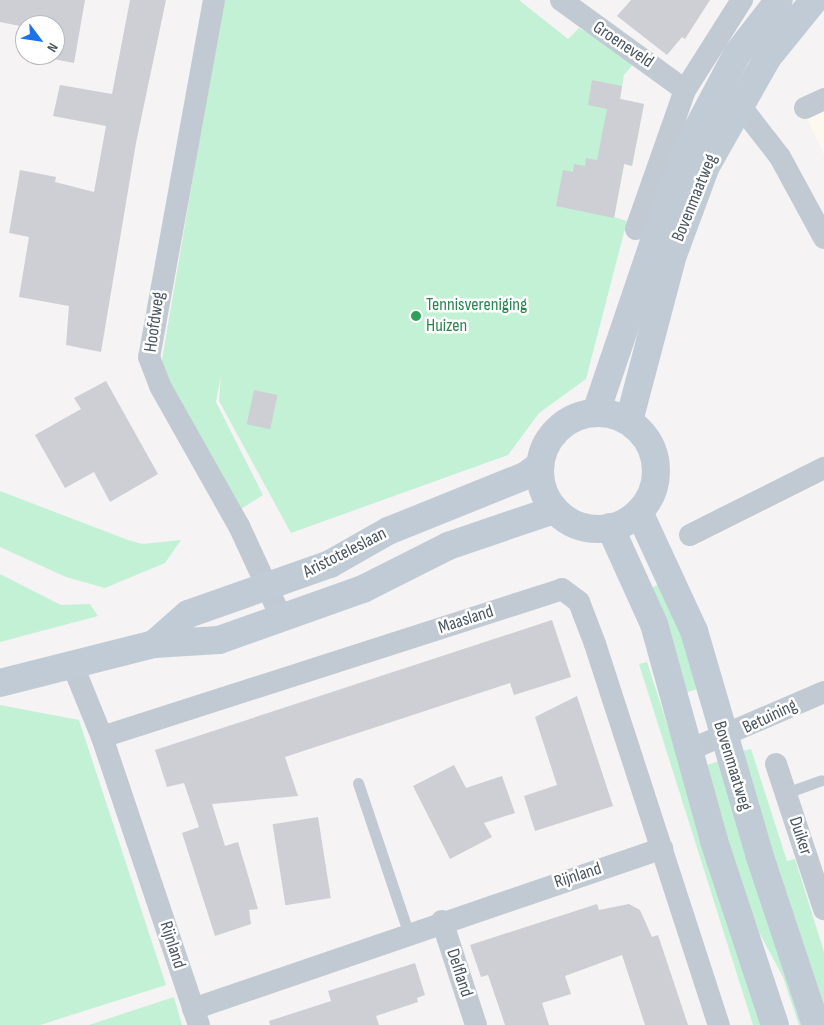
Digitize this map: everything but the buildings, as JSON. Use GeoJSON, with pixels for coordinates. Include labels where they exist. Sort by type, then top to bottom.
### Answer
{"type":"FeatureCollection","features":[{"type":"Feature","properties":{"kind":"street","name":"Hoofdweg"},"geometry":{"type":"LineString","coordinates":[[214,0],[148,357],[269,589],[281,617]]}},
{"type":"Feature","properties":{"kind":"street","name":"Groeneveld"},"geometry":{"type":"LineString","coordinates":[[561,0],[685,90]]}},
{"type":"Feature","properties":{"kind":"street"},"geometry":{"type":"LineString","coordinates":[[636,229],[685,90],[742,0]]}},
{"type":"Feature","properties":{"kind":"street","name":"Bovenmaatweg"},"geometry":{"type":"LineString","coordinates":[[596,412],[683,156],[737,54],[779,0]]}},
{"type":"Feature","properties":{"kind":"street","name":"Bovenmaatweg"},"geometry":{"type":"LineString","coordinates":[[629,421],[673,254],[706,166],[738,103],[814,0]]}},
{"type":"Feature","properties":{"kind":"street"},"geometry":{"type":"LineString","coordinates":[[738,103],[780,157],[824,238]]}},
{"type":"Feature","properties":{"kind":"street"},"geometry":{"type":"LineString","coordinates":[[596,412],[629,421],[643,434],[655,459],[653,488],[638,512],[610,527],[584,528],[554,510],[542,489],[539,466],[542,452],[557,428],[569,420],[596,412]]}},
{"type":"Feature","properties":{"kind":"street","name":"Aristoteleslaan"},"geometry":{"type":"LineString","coordinates":[[154,644],[188,614],[269,589],[330,564],[453,502],[526,476],[539,466]]}},
{"type":"Feature","properties":{"kind":"street"},"geometry":{"type":"LineString","coordinates":[[690,535],[824,468]]}},
{"type":"Feature","properties":{"kind":"street","name":"Aristoteleslaan"},"geometry":{"type":"LineString","coordinates":[[0,682],[74,666],[154,644],[218,640],[363,589],[448,546],[554,510]]}},
{"type":"Feature","properties":{"kind":"street","name":"Bovenmaatweg"},"geometry":{"type":"LineString","coordinates":[[638,512],[694,632],[724,739],[816,1025]]}},
{"type":"Feature","properties":{"kind":"street","name":"Bovenmaatweg"},"geometry":{"type":"LineString","coordinates":[[610,527],[654,624],[687,751],[775,1025]]}},
{"type":"Feature","properties":{"kind":"street","name":"Maasland"},"geometry":{"type":"LineString","coordinates":[[102,737],[562,589],[579,602],[662,848]]}},
{"type":"Feature","properties":{"kind":"street","name":"Rijnland"},"geometry":{"type":"LineString","coordinates":[[74,666],[102,737],[196,1017],[408,932],[662,848]]}},
{"type":"Feature","properties":{"kind":"street","name":"Betuining"},"geometry":{"type":"LineString","coordinates":[[687,751],[724,739],[824,692]]}},
{"type":"Feature","properties":{"kind":"street","name":"Duiker"},"geometry":{"type":"LineString","coordinates":[[776,764],[824,909]]}},
{"type":"Feature","properties":{"kind":"street"},"geometry":{"type":"LineString","coordinates":[[662,848],[719,1025]]}},
{"type":"Feature","properties":{"kind":"street","name":"Delfland"},"geometry":{"type":"LineString","coordinates":[[442,921],[476,1025]]}},
{"type":"Feature","properties":{"kind":"lane"},"geometry":{"type":"LineString","coordinates":[[786,792],[822,780]]}},
{"type":"Feature","properties":{"kind":"lane"},"geometry":{"type":"LineString","coordinates":[[358,782],[408,932]]}},
{"type":"Feature","properties":{"kind":"shaded area"},"geometry":{"type":"Polygon","coordinates":[[[824,107],[824,155],[806,116],[824,107]]]}},
{"type":"Feature","properties":{"kind":"green space","name":"Tennisvereniging Huizen"},"geometry":{"type":"Polygon","coordinates":[[[223,0],[519,0],[568,39],[579,28],[637,60],[624,75],[620,99],[644,104],[632,166],[625,160],[614,217],[627,221],[586,379],[539,413],[508,455],[291,533],[219,401],[221,375],[216,402],[263,495],[239,510],[169,387],[162,360],[223,0]]]}},
{"type":"Feature","properties":{"kind":"green space"},"geometry":{"type":"Polygon","coordinates":[[[0,491],[142,544],[181,540],[165,563],[105,588],[66,577],[0,547],[0,491]]]}},
{"type":"Feature","properties":{"kind":"green space"},"geometry":{"type":"Polygon","coordinates":[[[0,574],[61,605],[90,604],[98,616],[0,642],[0,574]]]}},
{"type":"Feature","properties":{"kind":"green space"},"geometry":{"type":"Polygon","coordinates":[[[666,580],[702,688],[687,692],[650,589],[666,580]]]}},
{"type":"Feature","properties":{"kind":"green space"},"geometry":{"type":"Polygon","coordinates":[[[647,662],[764,1025],[753,1025],[639,664],[647,662]]]}},
{"type":"Feature","properties":{"kind":"green space"},"geometry":{"type":"Polygon","coordinates":[[[0,705],[79,720],[166,985],[40,1025],[0,1025],[0,705]]]}},
{"type":"Feature","properties":{"kind":"green space"},"geometry":{"type":"Polygon","coordinates":[[[751,749],[787,861],[795,859],[824,952],[824,1020],[738,752],[751,749]]]}},
{"type":"Feature","properties":{"kind":"green space"},"geometry":{"type":"Polygon","coordinates":[[[719,761],[808,1025],[799,1025],[783,977],[753,921],[704,766],[719,761]]]}},
{"type":"Feature","properties":{"kind":"green space"},"geometry":{"type":"Polygon","coordinates":[[[174,997],[182,1025],[89,1025],[174,997]]]}},
{"type":"Feature","properties":{"kind":"place","name":"Tennisvereniging Huizen"},"geometry":{"type":"Point","coordinates":[416,316]}}]}
